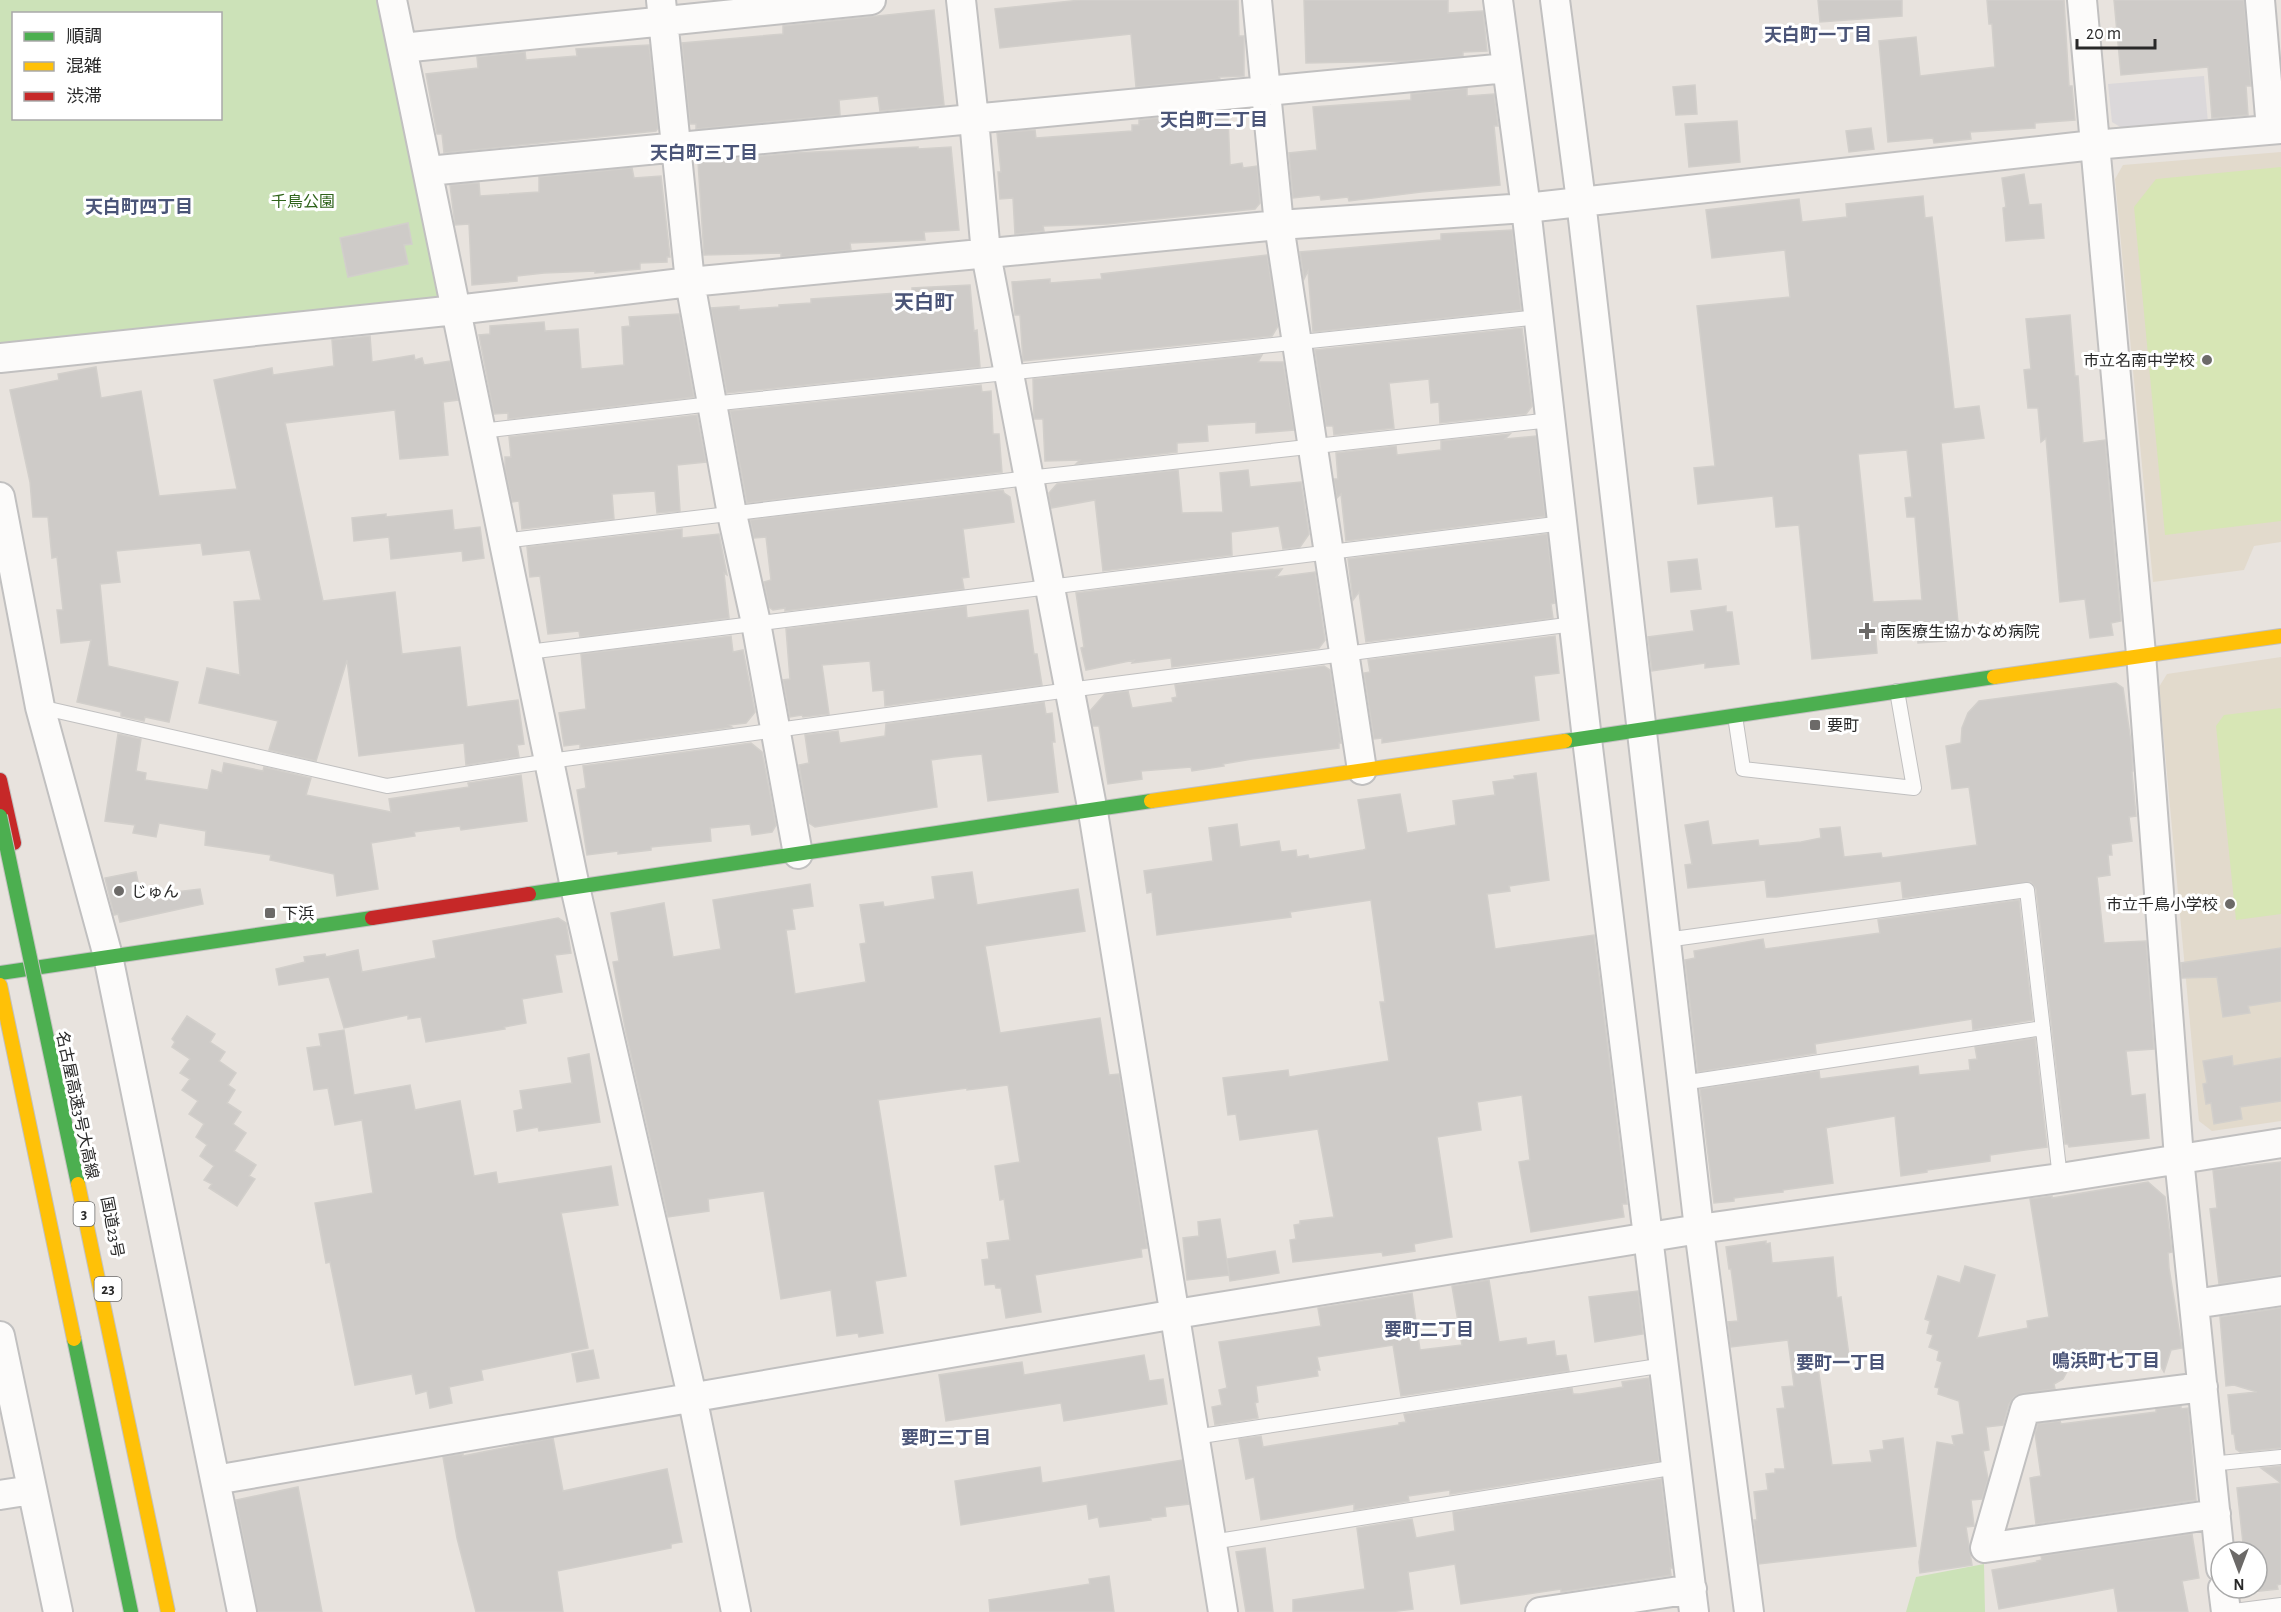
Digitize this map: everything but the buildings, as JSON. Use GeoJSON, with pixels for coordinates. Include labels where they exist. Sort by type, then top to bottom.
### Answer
{"type":"FeatureCollection","features":[{"type":"Feature","properties":{"kind":"main road"},"geometry":{"type":"LineString","coordinates":[[0,973],[1093,812],[1362,770],[1642,731],[2141,654],[2281,636]]}},
{"type":"Feature","properties":{"kind":"main road","name":"国道23号"},"geometry":{"type":"LineString","coordinates":[[0,780],[44,966],[170,1612]]}},
{"type":"Feature","properties":{"kind":"main road","name":"名古屋高速3号大高線"},"geometry":{"type":"LineString","coordinates":[[0,816],[170,1612]]}},
{"type":"Feature","properties":{"kind":"main road","name":"3"},"geometry":{"type":"LineString","coordinates":[[0,985],[131,1612]]}},
{"type":"Feature","properties":{"kind":"street"},"geometry":{"type":"LineString","coordinates":[[392,0],[575,887],[692,1396],[736,1612]]}},
{"type":"Feature","properties":{"kind":"street"},"geometry":{"type":"LineString","coordinates":[[402,48],[662,11],[871,0]]}},
{"type":"Feature","properties":{"kind":"street"},"geometry":{"type":"LineString","coordinates":[[961,0],[986,254],[1093,812],[1223,1612]]}},
{"type":"Feature","properties":{"kind":"street"},"geometry":{"type":"LineString","coordinates":[[1257,0],[1279,225],[1362,770]]}},
{"type":"Feature","properties":{"kind":"street"},"geometry":{"type":"LineString","coordinates":[[1498,0],[1526,208],[1587,739],[1693,1600],[1540,1612]]}},
{"type":"Feature","properties":{"kind":"street"},"geometry":{"type":"LineString","coordinates":[[1555,0],[1581,201],[1699,1229],[1749,1612]]}},
{"type":"Feature","properties":{"kind":"street"},"geometry":{"type":"LineString","coordinates":[[2082,0],[2141,654],[2179,1158],[2218,1540]]}},
{"type":"Feature","properties":{"kind":"street"},"geometry":{"type":"LineString","coordinates":[[0,358],[456,310],[690,282],[1279,225],[1526,208],[2094,145],[2276,129],[2260,0]]}},
{"type":"Feature","properties":{"kind":"street"},"geometry":{"type":"LineString","coordinates":[[662,11],[690,282],[711,404],[756,622],[798,854]]}},
{"type":"Feature","properties":{"kind":"street"},"geometry":{"type":"LineString","coordinates":[[428,171],[1507,68]]}},
{"type":"Feature","properties":{"kind":"street"},"geometry":{"type":"LineString","coordinates":[[0,497],[40,707],[108,956],[242,1612]]}},
{"type":"Feature","properties":{"kind":"street"},"geometry":{"type":"LineString","coordinates":[[215,1480],[1176,1314],[1699,1229],[2060,1178],[2281,1143]]}},
{"type":"Feature","properties":{"kind":"street"},"geometry":{"type":"LineString","coordinates":[[2194,1304],[2281,1291]]}},
{"type":"Feature","properties":{"kind":"street"},"geometry":{"type":"LineString","coordinates":[[0,1336],[58,1612]]}},
{"type":"Feature","properties":{"kind":"street"},"geometry":{"type":"LineString","coordinates":[[2203,1387],[2025,1409],[1985,1548],[2216,1514]]}},
{"type":"Feature","properties":{"kind":"street"},"geometry":{"type":"LineString","coordinates":[[0,1495],[32,1490]]}},
{"type":"Feature","properties":{"kind":"lane"},"geometry":{"type":"LineString","coordinates":[[481,431],[711,404],[1539,317]]}},
{"type":"Feature","properties":{"kind":"lane"},"geometry":{"type":"LineString","coordinates":[[503,541],[1028,478],[1551,420]]}},
{"type":"Feature","properties":{"kind":"lane"},"geometry":{"type":"LineString","coordinates":[[528,652],[1329,550],[1563,523]]}},
{"type":"Feature","properties":{"kind":"lane"},"geometry":{"type":"LineString","coordinates":[[40,707],[387,786],[550,761],[1069,690],[1574,624]]}},
{"type":"Feature","properties":{"kind":"lane"},"geometry":{"type":"LineString","coordinates":[[1736,716],[1743,770],[1914,788],[1897,692]]}},
{"type":"Feature","properties":{"kind":"lane"},"geometry":{"type":"LineString","coordinates":[[1665,940],[2027,890],[2060,1178]]}},
{"type":"Feature","properties":{"kind":"lane"},"geometry":{"type":"LineString","coordinates":[[1682,1083],[2043,1028]]}},
{"type":"Feature","properties":{"kind":"lane"},"geometry":{"type":"LineString","coordinates":[[1196,1437],[1665,1365]]}},
{"type":"Feature","properties":{"kind":"lane"},"geometry":{"type":"LineString","coordinates":[[2211,1464],[2281,1457]]}},
{"type":"Feature","properties":{"kind":"lane"},"geometry":{"type":"LineString","coordinates":[[1212,1542],[1677,1467]]}},
{"type":"Feature","properties":{"kind":"lane"},"geometry":{"type":"LineString","coordinates":[[2226,1612],[2281,1605]]}},
{"type":"Feature","properties":{"kind":"shaded area"},"geometry":{"type":"Polygon","coordinates":[[[2204,76],[2208,123],[2122,128],[2112,122],[2108,84],[2204,76]]]}},
{"type":"Feature","properties":{"kind":"shaded area","name":"市立名南中学校"},"geometry":{"type":"Polygon","coordinates":[[[2281,152],[2281,542],[2254,546],[2244,570],[2153,582],[2115,179],[2123,165],[2281,152]]]}},
{"type":"Feature","properties":{"kind":"shaded area","name":"市立千鳥小学校"},"geometry":{"type":"Polygon","coordinates":[[[2281,657],[2281,1121],[2212,1131],[2199,1121],[2159,687],[2167,674],[2281,657]]]}},
{"type":"Feature","properties":{"kind":"green space","name":"千鳥公園"},"geometry":{"type":"Polygon","coordinates":[[[0,0],[379,0],[443,290],[437,305],[0,348],[0,0]]]}},
{"type":"Feature","properties":{"kind":"green space","name":"市立名南中学校"},"geometry":{"type":"Polygon","coordinates":[[[2281,167],[2281,521],[2165,535],[2134,207],[2156,179],[2281,167]]]}},
{"type":"Feature","properties":{"kind":"green space"},"geometry":{"type":"Polygon","coordinates":[[[2281,708],[2281,914],[2236,920],[2216,726],[2224,715],[2281,708]]]}},
{"type":"Feature","properties":{"kind":"green space"},"geometry":{"type":"Polygon","coordinates":[[[1984,1564],[1985,1612],[1906,1612],[1916,1577],[1984,1564]]]}},
{"type":"Feature","properties":{"kind":"traffic: fast"},"geometry":{"type":"LineString","coordinates":[[1565,741],[1994,677]]}},
{"type":"Feature","properties":{"kind":"traffic: fast"},"geometry":{"type":"LineString","coordinates":[[529,894],[1151,801]]}},
{"type":"Feature","properties":{"kind":"traffic: fast"},"geometry":{"type":"LineString","coordinates":[[0,816],[78,1184]]}},
{"type":"Feature","properties":{"kind":"traffic: fast"},"geometry":{"type":"LineString","coordinates":[[0,973],[372,918]]}},
{"type":"Feature","properties":{"kind":"traffic: fast"},"geometry":{"type":"LineString","coordinates":[[74,1339],[131,1612]]}},
{"type":"Feature","properties":{"kind":"traffic: slow"},"geometry":{"type":"LineString","coordinates":[[1994,677],[2281,636]]}},
{"type":"Feature","properties":{"kind":"traffic: slow"},"geometry":{"type":"LineString","coordinates":[[1151,801],[1565,741]]}},
{"type":"Feature","properties":{"kind":"traffic: slow"},"geometry":{"type":"LineString","coordinates":[[0,985],[74,1339]]}},
{"type":"Feature","properties":{"kind":"traffic: slow"},"geometry":{"type":"LineString","coordinates":[[78,1184],[168,1612]]}},
{"type":"Feature","properties":{"kind":"traffic: jam"},"geometry":{"type":"LineString","coordinates":[[0,780],[14,843]]}},
{"type":"Feature","properties":{"kind":"traffic: jam"},"geometry":{"type":"LineString","coordinates":[[372,918],[529,894]]}},
{"type":"Feature","properties":{"kind":"place","name":"市立名南中学校"},"geometry":{"type":"Point","coordinates":[2207,360]}},
{"type":"Feature","properties":{"kind":"place","name":"南医療生協かなめ病院"},"geometry":{"type":"Point","coordinates":[1867,631]}},
{"type":"Feature","properties":{"kind":"place","name":"要町"},"geometry":{"type":"Point","coordinates":[1815,725]}},
{"type":"Feature","properties":{"kind":"place","name":"じゅん"},"geometry":{"type":"Point","coordinates":[119,891]}},
{"type":"Feature","properties":{"kind":"place","name":"市立千鳥小学校"},"geometry":{"type":"Point","coordinates":[2230,904]}},
{"type":"Feature","properties":{"kind":"place","name":"下浜"},"geometry":{"type":"Point","coordinates":[270,913]}},
{"type":"Feature","properties":{"kind":"district","name":"天白町一丁目"},"geometry":{"type":"Point","coordinates":[1818,35]}},
{"type":"Feature","properties":{"kind":"district","name":"天白町二丁目"},"geometry":{"type":"Point","coordinates":[1214,120]}},
{"type":"Feature","properties":{"kind":"district","name":"天白町三丁目"},"geometry":{"type":"Point","coordinates":[704,153]}},
{"type":"Feature","properties":{"kind":"district","name":"天白町四丁目"},"geometry":{"type":"Point","coordinates":[139,207]}},
{"type":"Feature","properties":{"kind":"district","name":"天白町"},"geometry":{"type":"Point","coordinates":[924,302]}},
{"type":"Feature","properties":{"kind":"district","name":"要町二丁目"},"geometry":{"type":"Point","coordinates":[1429,1330]}},
{"type":"Feature","properties":{"kind":"district","name":"鳴浜町七丁目"},"geometry":{"type":"Point","coordinates":[2106,1361]}},
{"type":"Feature","properties":{"kind":"district","name":"要町一丁目"},"geometry":{"type":"Point","coordinates":[1841,1363]}},
{"type":"Feature","properties":{"kind":"district","name":"要町三丁目"},"geometry":{"type":"Point","coordinates":[946,1438]}}]}
